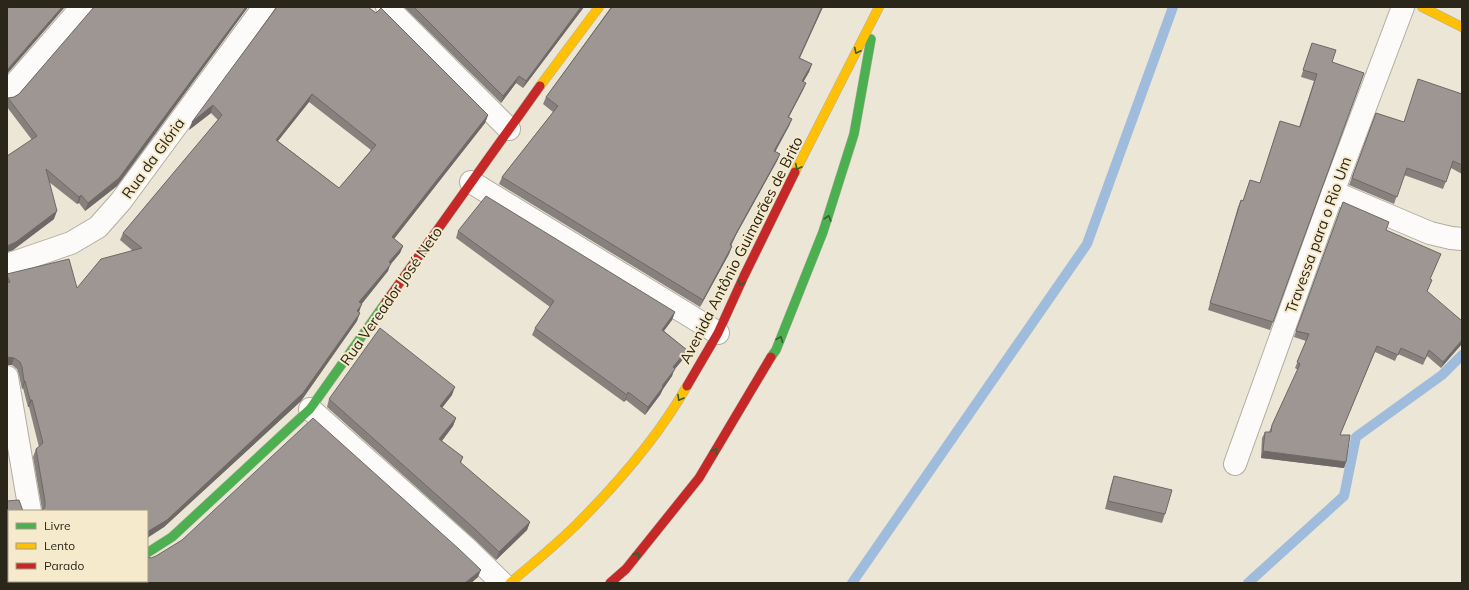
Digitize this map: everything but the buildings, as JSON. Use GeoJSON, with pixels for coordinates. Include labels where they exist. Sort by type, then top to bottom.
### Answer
{"type":"FeatureCollection","features":[{"type":"Feature","properties":{"kind":"main road","name":"Rua Vereador José Neto"},"geometry":{"type":"LineString","coordinates":[[148,552],[172,537],[310,409],[509,129],[599,7]]}},
{"type":"Feature","properties":{"kind":"main road","name":"Avenida Antônio Guimarães de Brito"},"geometry":{"type":"LineString","coordinates":[[510,583],[576,526],[628,470],[674,409],[718,333],[744,276],[811,140],[879,7]]}},
{"type":"Feature","properties":{"kind":"main road"},"geometry":{"type":"LineString","coordinates":[[1422,7],[1462,27]]}},
{"type":"Feature","properties":{"kind":"main road","name":"Avenida Antônio Guimarães de Brito"},"geometry":{"type":"LineString","coordinates":[[610,583],[626,569],[698,478],[776,350],[823,232],[854,134],[875,16]]}},
{"type":"Feature","properties":{"kind":"street"},"geometry":{"type":"LineString","coordinates":[[7,93],[82,7]]}},
{"type":"Feature","properties":{"kind":"street","name":"Rua da Glória"},"geometry":{"type":"LineString","coordinates":[[7,265],[71,243],[98,227],[121,201],[264,7]]}},
{"type":"Feature","properties":{"kind":"street"},"geometry":{"type":"LineString","coordinates":[[387,7],[509,129]]}},
{"type":"Feature","properties":{"kind":"street","name":"Travessa para o Rio Um"},"geometry":{"type":"LineString","coordinates":[[1235,464],[1333,192],[1403,7]]}},
{"type":"Feature","properties":{"kind":"street"},"geometry":{"type":"LineString","coordinates":[[472,182],[718,333]]}},
{"type":"Feature","properties":{"kind":"street"},"geometry":{"type":"LineString","coordinates":[[1333,192],[1430,233],[1451,238],[1462,238]]}},
{"type":"Feature","properties":{"kind":"street"},"geometry":{"type":"LineString","coordinates":[[7,377],[30,510]]}},
{"type":"Feature","properties":{"kind":"street"},"geometry":{"type":"LineString","coordinates":[[310,409],[465,547],[502,583]]}},
{"type":"Feature","properties":{"kind":"waterway"},"geometry":{"type":"LineString","coordinates":[[852,583],[1087,244],[1173,7]]}},
{"type":"Feature","properties":{"kind":"waterway"},"geometry":{"type":"LineString","coordinates":[[1248,583],[1344,496],[1356,437],[1442,375],[1462,355]]}},
{"type":"Feature","properties":{"kind":"traffic: fast"},"geometry":{"type":"LineString","coordinates":[[771,357],[776,350],[823,232],[854,134],[871,39]]}},
{"type":"Feature","properties":{"kind":"traffic: fast"},"geometry":{"type":"LineString","coordinates":[[148,552],[172,537],[310,409],[386,302]]}},
{"type":"Feature","properties":{"kind":"traffic: slow"},"geometry":{"type":"LineString","coordinates":[[540,86],[599,7]]}},
{"type":"Feature","properties":{"kind":"traffic: slow"},"geometry":{"type":"LineString","coordinates":[[795,172],[879,7]]}},
{"type":"Feature","properties":{"kind":"traffic: slow"},"geometry":{"type":"LineString","coordinates":[[1422,7],[1462,27]]}},
{"type":"Feature","properties":{"kind":"traffic: slow"},"geometry":{"type":"LineString","coordinates":[[510,583],[569,532],[622,476],[650,441],[676,405],[687,386]]}},
{"type":"Feature","properties":{"kind":"traffic: jam"},"geometry":{"type":"LineString","coordinates":[[386,302],[540,86]]}},
{"type":"Feature","properties":{"kind":"traffic: jam"},"geometry":{"type":"LineString","coordinates":[[687,386],[718,333],[795,172]]}},
{"type":"Feature","properties":{"kind":"traffic: jam"},"geometry":{"type":"LineString","coordinates":[[610,583],[626,569],[699,478],[771,357]]}}]}
